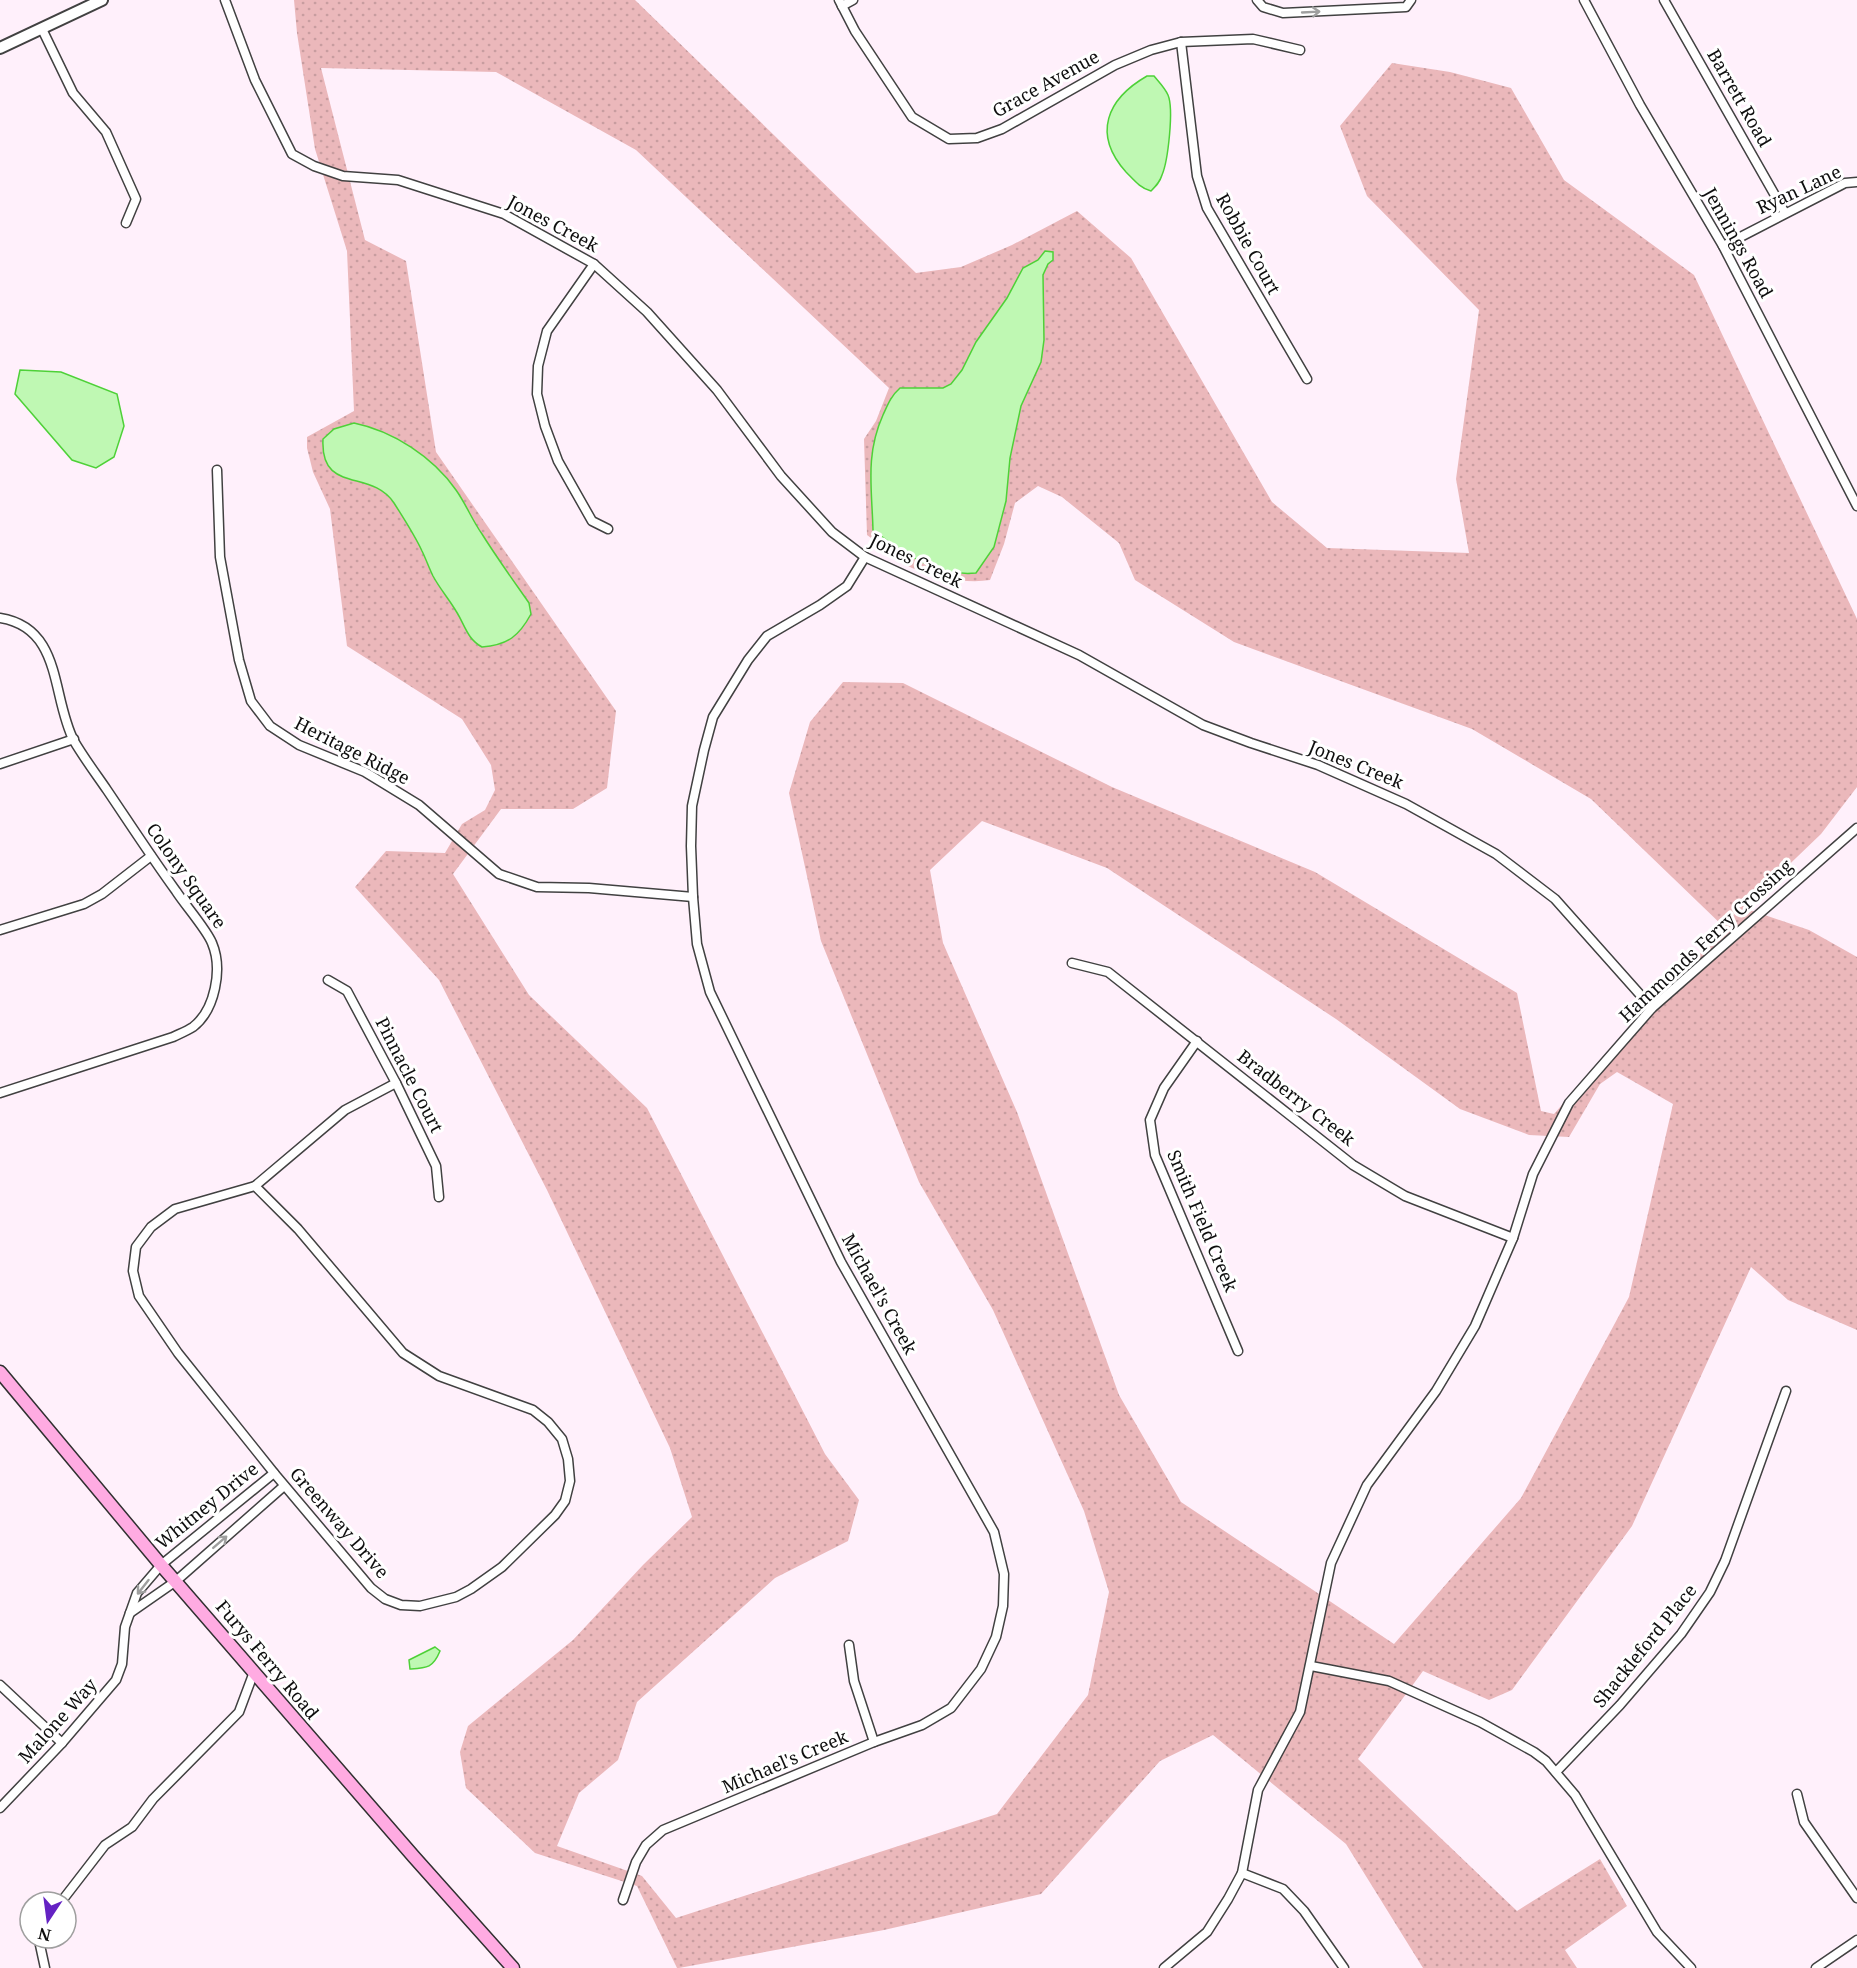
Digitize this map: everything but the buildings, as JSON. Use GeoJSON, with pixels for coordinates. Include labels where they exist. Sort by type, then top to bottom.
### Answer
{"type":"FeatureCollection","features":[{"type":"Feature","properties":{"kind":"main road","name":"Furys Ferry Road"},"geometry":{"type":"LineString","coordinates":[[0,1372],[161,1565],[513,1968]]}},
{"type":"Feature","properties":{"kind":"street"},"geometry":{"type":"LineString","coordinates":[[0,48],[102,0]]}},
{"type":"Feature","properties":{"kind":"street","name":"Jones Creek"},"geometry":{"type":"LineString","coordinates":[[225,0],[255,80],[292,154],[314,166],[343,176],[398,180],[504,214],[594,264],[646,312],[717,390],[781,476],[824,524],[865,557],[1079,655],[1203,724],[1318,765],[1406,804],[1497,854],[1555,899],[1652,1008]]}},
{"type":"Feature","properties":{"kind":"street"},"geometry":{"type":"LineString","coordinates":[[840,3],[853,0]]}},
{"type":"Feature","properties":{"kind":"street"},"geometry":{"type":"LineString","coordinates":[[1257,0],[1263,7],[1283,13],[1406,6],[1411,0]]}},
{"type":"Feature","properties":{"kind":"street","name":"Jennings Road"},"geometry":{"type":"LineString","coordinates":[[1584,0],[1640,105],[1723,246],[1857,506]]}},
{"type":"Feature","properties":{"kind":"street","name":"Barrett Road"},"geometry":{"type":"LineString","coordinates":[[1664,0],[1785,213]]}},
{"type":"Feature","properties":{"kind":"street","name":"Grace Avenue"},"geometry":{"type":"LineString","coordinates":[[840,3],[855,31],[912,117],[949,138],[977,138],[1002,129],[1115,65],[1151,50],[1181,42],[1253,39],[1300,50]]}},
{"type":"Feature","properties":{"kind":"street"},"geometry":{"type":"LineString","coordinates":[[42,29],[73,93],[106,132],[136,199],[126,223]]}},
{"type":"Feature","properties":{"kind":"street","name":"Robbie Court"},"geometry":{"type":"LineString","coordinates":[[1181,42],[1197,176],[1207,208],[1307,379]]}},
{"type":"Feature","properties":{"kind":"street","name":"Ryan Lane"},"geometry":{"type":"LineString","coordinates":[[1723,246],[1845,183],[1857,182]]}},
{"type":"Feature","properties":{"kind":"street"},"geometry":{"type":"LineString","coordinates":[[594,264],[548,331],[538,366],[537,394],[545,426],[558,461],[592,521],[608,529]]}},
{"type":"Feature","properties":{"kind":"street","name":"Heritage Ridge"},"geometry":{"type":"LineString","coordinates":[[217,470],[220,557],[238,660],[251,701],[270,726],[299,745],[366,772],[419,805],[499,874],[537,887],[589,888],[693,897]]}},
{"type":"Feature","properties":{"kind":"street","name":"Michael's Creek"},"geometry":{"type":"LineString","coordinates":[[623,1900],[636,1862],[646,1845],[663,1830],[874,1742],[922,1725],[951,1708],[981,1669],[996,1637],[1004,1606],[1004,1574],[993,1532],[841,1262],[710,992],[697,944],[693,897],[692,806],[713,717],[748,660],[767,636],[820,605],[847,586],[865,557]]}},
{"type":"Feature","properties":{"kind":"street","name":"Colony Square"},"geometry":{"type":"LineString","coordinates":[[0,618],[24,625],[39,637],[52,665],[58,693],[74,739],[151,856],[213,944],[217,966],[216,986],[209,1009],[193,1027],[173,1037],[0,1093]]}},
{"type":"Feature","properties":{"kind":"street"},"geometry":{"type":"LineString","coordinates":[[0,764],[74,739]]}},
{"type":"Feature","properties":{"kind":"street","name":"Hammonds Ferry Crossing"},"geometry":{"type":"LineString","coordinates":[[1164,1968],[1207,1932],[1242,1873],[1258,1790],[1300,1712],[1331,1563],[1366,1485],[1436,1391],[1475,1326],[1513,1238],[1533,1174],[1569,1103],[1652,1008],[1857,828]]}},
{"type":"Feature","properties":{"kind":"street"},"geometry":{"type":"LineString","coordinates":[[0,930],[84,904],[102,894],[151,856]]}},
{"type":"Feature","properties":{"kind":"street","name":"Bradberry Creek"},"geometry":{"type":"LineString","coordinates":[[1072,963],[1108,972],[1353,1165],[1405,1196],[1513,1238]]}},
{"type":"Feature","properties":{"kind":"street","name":"Pinnacle Court"},"geometry":{"type":"LineString","coordinates":[[328,980],[347,991],[396,1083],[436,1166],[439,1197]]}},
{"type":"Feature","properties":{"kind":"street","name":"Smith Field Creek"},"geometry":{"type":"LineString","coordinates":[[1197,1041],[1164,1088],[1150,1120],[1155,1155],[1239,1351]]}},
{"type":"Feature","properties":{"kind":"street","name":"Greenway Drive"},"geometry":{"type":"LineString","coordinates":[[255,1186],[298,1229],[403,1353],[439,1376],[533,1410],[548,1422],[562,1439],[568,1459],[570,1481],[566,1501],[555,1515],[501,1567],[456,1597],[420,1606],[401,1605],[385,1599],[371,1588],[284,1486],[178,1353],[139,1296],[133,1271],[136,1247],[151,1227],[176,1209],[255,1186],[345,1110],[396,1083]]}},
{"type":"Feature","properties":{"kind":"street","name":"Shackleford Place"},"geometry":{"type":"LineString","coordinates":[[1556,1772],[1620,1705],[1681,1634],[1710,1592],[1725,1561],[1786,1391]]}},
{"type":"Feature","properties":{"kind":"street","name":"Whitney Drive"},"geometry":{"type":"LineString","coordinates":[[161,1565],[274,1473]]}},
{"type":"Feature","properties":{"kind":"street","name":"Whitney Drive"},"geometry":{"type":"LineString","coordinates":[[176,1581],[284,1486]]}},
{"type":"Feature","properties":{"kind":"street","name":"Malone Way"},"geometry":{"type":"LineString","coordinates":[[0,1808],[62,1743],[116,1680],[122,1664],[125,1627],[137,1593],[161,1565]]}},
{"type":"Feature","properties":{"kind":"street"},"geometry":{"type":"LineString","coordinates":[[130,1613],[176,1581]]}},
{"type":"Feature","properties":{"kind":"street"},"geometry":{"type":"LineString","coordinates":[[849,1645],[854,1681],[874,1742]]}},
{"type":"Feature","properties":{"kind":"street"},"geometry":{"type":"LineString","coordinates":[[1311,1666],[1389,1681],[1517,1741],[1534,1752],[1556,1772],[1581,1804],[1657,1932],[1691,1968]]}},
{"type":"Feature","properties":{"kind":"street"},"geometry":{"type":"LineString","coordinates":[[70,1890],[105,1845],[132,1827],[153,1799],[239,1712],[254,1672]]}},
{"type":"Feature","properties":{"kind":"street"},"geometry":{"type":"LineString","coordinates":[[0,1685],[62,1743]]}},
{"type":"Feature","properties":{"kind":"street"},"geometry":{"type":"LineString","coordinates":[[1797,1794],[1804,1822],[1857,1898]]}},
{"type":"Feature","properties":{"kind":"street"},"geometry":{"type":"LineString","coordinates":[[1242,1873],[1283,1889],[1304,1911],[1344,1968]]}},
{"type":"Feature","properties":{"kind":"street"},"geometry":{"type":"LineString","coordinates":[[1816,1968],[1857,1940]]}},
{"type":"Feature","properties":{"kind":"street"},"geometry":{"type":"LineString","coordinates":[[41,1950],[45,1968]]}},
{"type":"Feature","properties":{"kind":"shaded area"},"geometry":{"type":"Polygon","coordinates":[[[294,0],[635,0],[916,273],[961,267],[1012,245],[1077,211],[1131,258],[1272,502],[1327,548],[1469,553],[1456,479],[1479,310],[1367,196],[1340,126],[1392,63],[1450,72],[1511,88],[1564,180],[1694,275],[1857,619],[1857,787],[1821,834],[1744,908],[1809,930],[1857,957],[1857,1330],[1788,1300],[1751,1267],[1632,1526],[1512,1690],[1489,1700],[1423,1671],[1358,1759],[1517,1911],[1600,1859],[1627,1906],[1565,1950],[1577,1968],[1423,1968],[1346,1844],[1213,1735],[1160,1761],[1041,1894],[884,1930],[679,1968],[637,1886],[535,1853],[466,1788],[460,1752],[468,1726],[573,1640],[643,1565],[692,1517],[670,1448],[547,1190],[439,980],[355,887],[386,851],[445,853],[462,824],[485,810],[495,790],[491,765],[462,719],[347,646],[330,509],[313,472],[307,448],[307,437],[354,411],[347,251],[315,149],[294,0]],[[321,68],[365,240],[406,261],[436,452],[616,711],[607,788],[573,809],[501,809],[453,874],[529,995],[647,1108],[825,1454],[859,1500],[848,1541],[775,1578],[637,1702],[618,1760],[579,1793],[557,1846],[642,1876],[676,1918],[997,1814],[1088,1695],[1109,1592],[1084,1511],[993,1310],[919,1182],[821,941],[789,793],[810,722],[843,682],[903,683],[1112,787],[1315,872],[1517,993],[1541,1111],[1554,1114],[1669,983],[1726,929],[1591,799],[1472,729],[1234,642],[1135,580],[1119,543],[1062,497],[1038,486],[1015,503],[1004,544],[990,580],[951,579],[907,565],[867,535],[864,439],[876,421],[889,388],[636,150],[496,72],[321,68]],[[982,821],[930,870],[943,943],[1017,1112],[1119,1395],[1181,1502],[1394,1644],[1521,1498],[1629,1297],[1673,1104],[1617,1072],[1600,1084],[1569,1137],[1529,1135],[1460,1109],[1336,1019],[1107,868],[982,821]]]}},
{"type":"Feature","properties":{"kind":"shaded area"},"geometry":{"type":"Polygon","coordinates":[[[1147,76],[1154,76],[1165,90],[1170,102],[1170,135],[1166,159],[1159,182],[1151,191],[1144,188],[1126,172],[1109,144],[1107,131],[1114,106],[1122,95],[1147,76]]]}},
{"type":"Feature","properties":{"kind":"shaded area"},"geometry":{"type":"Polygon","coordinates":[[[1045,251],[1053,252],[1053,260],[1048,264],[1043,275],[1044,340],[1041,362],[1021,406],[1010,458],[1006,501],[994,547],[976,573],[948,571],[934,567],[908,555],[873,530],[871,472],[877,430],[890,400],[900,388],[943,388],[951,384],[962,370],[976,342],[1007,298],[1023,268],[1038,260],[1045,251]]]}},
{"type":"Feature","properties":{"kind":"shaded area"},"geometry":{"type":"Polygon","coordinates":[[[20,370],[61,372],[117,394],[124,426],[114,457],[96,468],[72,460],[15,394],[20,370]]]}},
{"type":"Feature","properties":{"kind":"shaded area"},"geometry":{"type":"Polygon","coordinates":[[[354,423],[383,432],[411,447],[436,467],[456,490],[478,529],[529,603],[531,614],[512,638],[491,646],[482,647],[477,644],[436,581],[416,539],[394,503],[384,492],[373,486],[338,475],[330,468],[324,456],[323,439],[334,429],[354,423]]]}},
{"type":"Feature","properties":{"kind":"shaded area"},"geometry":{"type":"Polygon","coordinates":[[[435,1647],[440,1651],[432,1664],[410,1669],[409,1660],[435,1647]]]}}]}
